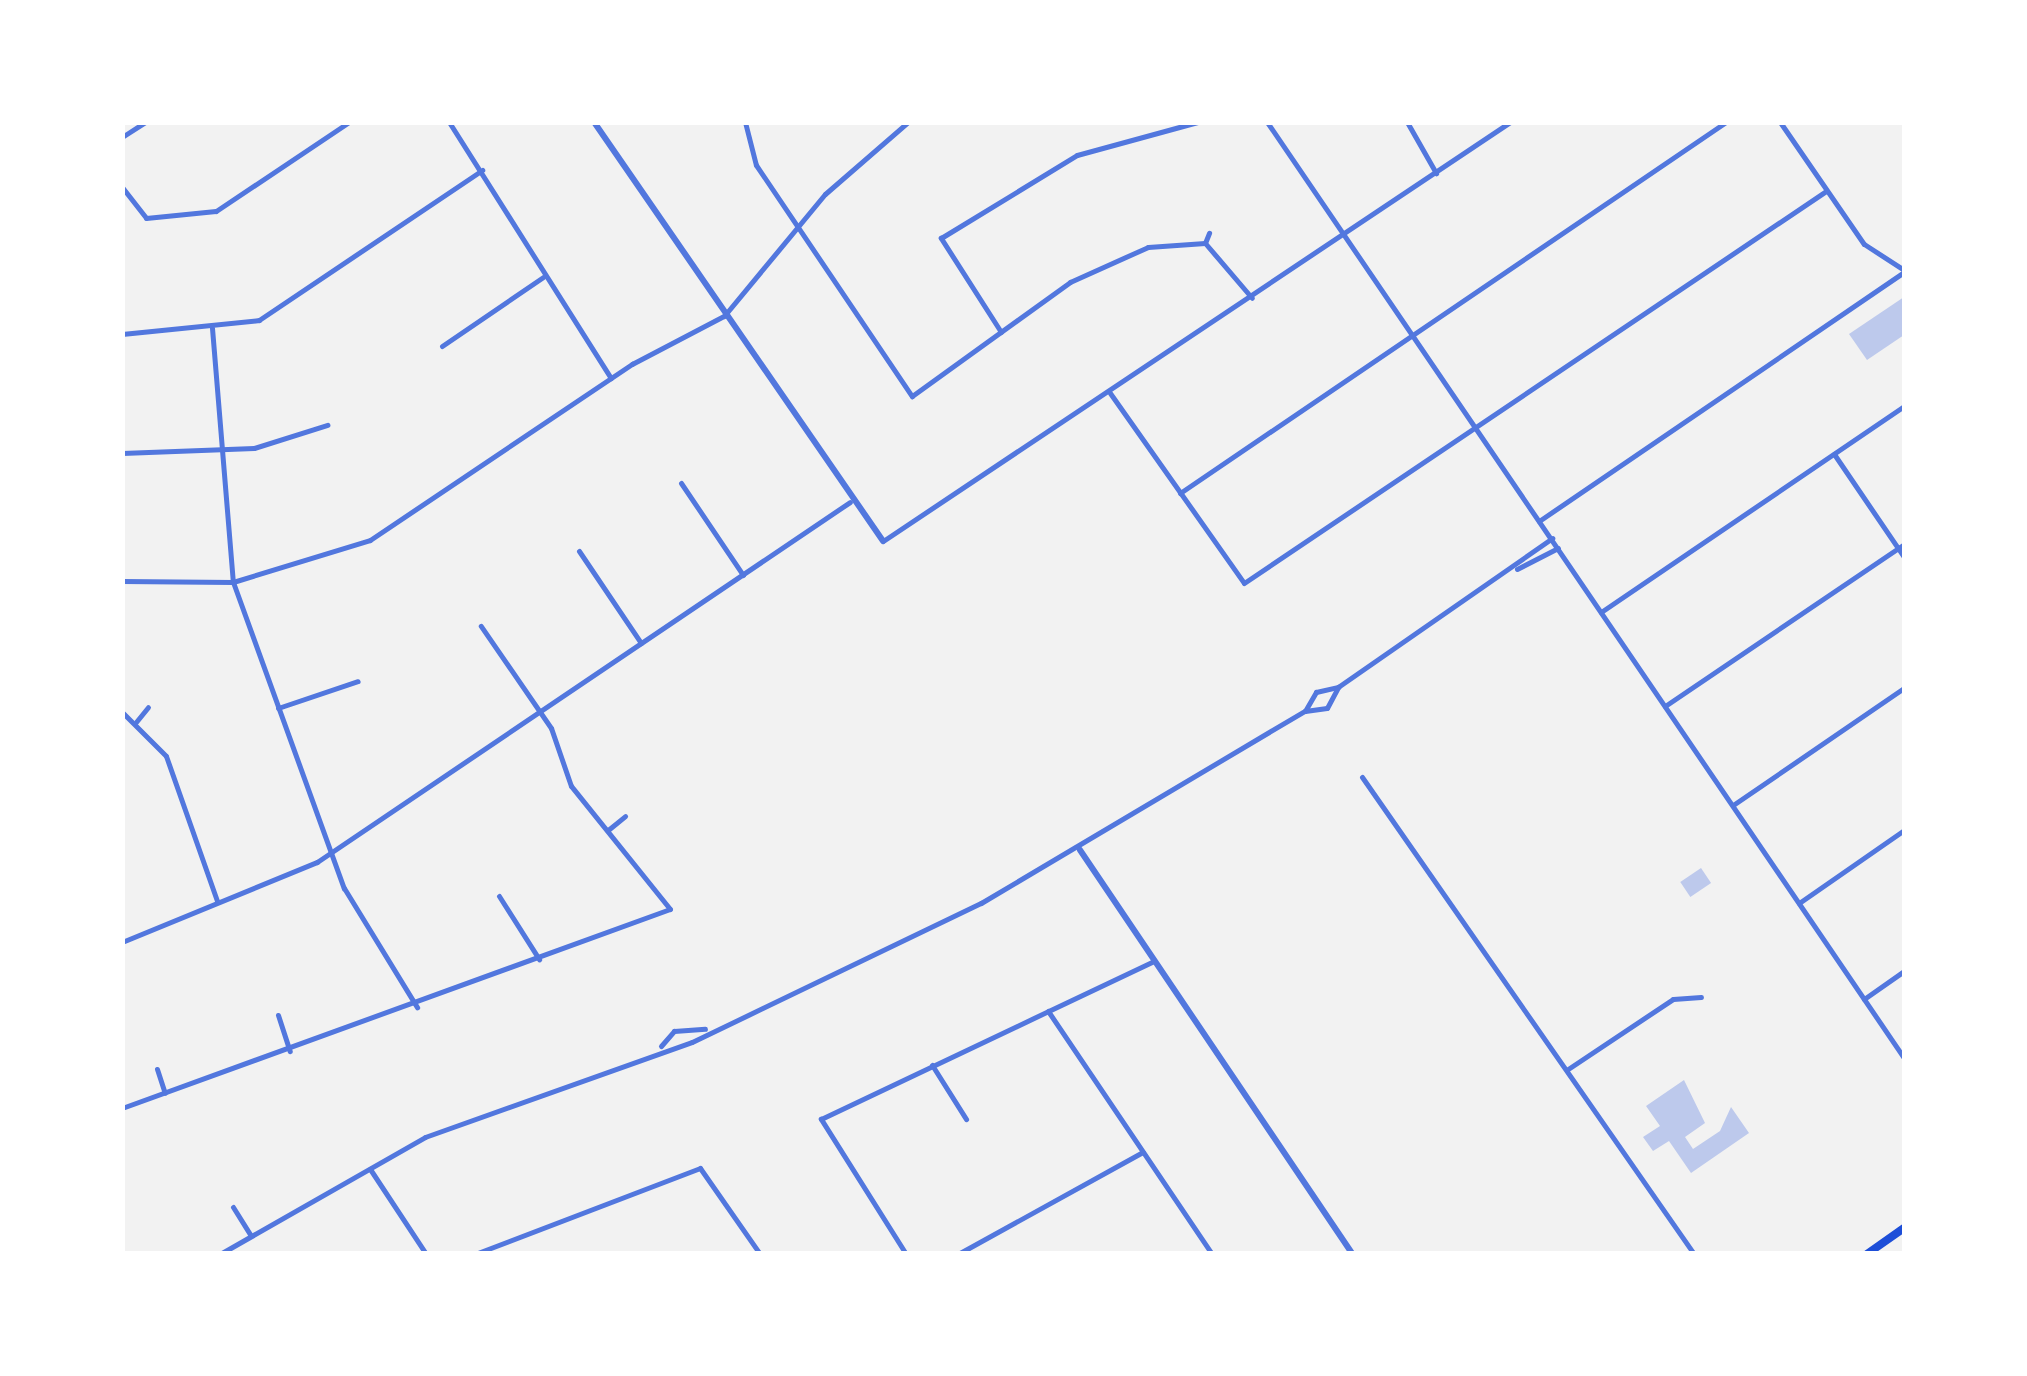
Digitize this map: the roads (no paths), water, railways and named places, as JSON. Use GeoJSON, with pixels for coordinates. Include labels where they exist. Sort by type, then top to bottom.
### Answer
{"type":"FeatureCollection","features":[{"type":"Feature","properties":{"kind":"main road"},"geometry":{"type":"LineString","coordinates":[[1867,1254],[1904,1228]]}},
{"type":"Feature","properties":{"kind":"street"},"geometry":{"type":"LineString","coordinates":[[122,137],[144,122]]}},
{"type":"Feature","properties":{"kind":"street"},"geometry":{"type":"LineString","coordinates":[[122,186],[146,218],[216,212],[350,122]]}},
{"type":"Feature","properties":{"kind":"street"},"geometry":{"type":"LineString","coordinates":[[449,122],[482,170],[543,277],[611,378]]}},
{"type":"Feature","properties":{"kind":"street"},"geometry":{"type":"LineString","coordinates":[[594,122],[850,502],[883,541],[1110,394],[1510,122]]}},
{"type":"Feature","properties":{"kind":"street"},"geometry":{"type":"LineString","coordinates":[[122,581],[232,582],[370,540],[611,378],[724,316],[796,224],[908,122]]}},
{"type":"Feature","properties":{"kind":"street"},"geometry":{"type":"LineString","coordinates":[[1001,332],[940,238],[1077,156],[1198,122]]}},
{"type":"Feature","properties":{"kind":"street"},"geometry":{"type":"LineString","coordinates":[[1267,122],[1904,1058]]}},
{"type":"Feature","properties":{"kind":"street"},"geometry":{"type":"LineString","coordinates":[[1407,122],[1436,173]]}},
{"type":"Feature","properties":{"kind":"street"},"geometry":{"type":"LineString","coordinates":[[1180,492],[1726,122]]}},
{"type":"Feature","properties":{"kind":"street"},"geometry":{"type":"LineString","coordinates":[[1539,521],[1904,271],[1864,244],[1780,122]]}},
{"type":"Feature","properties":{"kind":"street"},"geometry":{"type":"LineString","coordinates":[[743,123],[745,146],[912,396],[1101,266],[1173,241],[1205,243],[1252,298]]}},
{"type":"Feature","properties":{"kind":"street"},"geometry":{"type":"LineString","coordinates":[[122,334],[212,328],[273,312],[482,170]]}},
{"type":"Feature","properties":{"kind":"street"},"geometry":{"type":"LineString","coordinates":[[1110,394],[1244,583],[1826,190]]}},
{"type":"Feature","properties":{"kind":"street"},"geometry":{"type":"LineString","coordinates":[[1205,243],[1209,233]]}},
{"type":"Feature","properties":{"kind":"street"},"geometry":{"type":"LineString","coordinates":[[442,346],[543,277]]}},
{"type":"Feature","properties":{"kind":"street"},"geometry":{"type":"LineString","coordinates":[[212,328],[232,582],[330,854],[417,1007]]}},
{"type":"Feature","properties":{"kind":"street"},"geometry":{"type":"LineString","coordinates":[[1601,612],[1904,406]]}},
{"type":"Feature","properties":{"kind":"street"},"geometry":{"type":"LineString","coordinates":[[122,454],[221,450],[327,425]]}},
{"type":"Feature","properties":{"kind":"street"},"geometry":{"type":"LineString","coordinates":[[1834,454],[1901,546],[1904,557]]}},
{"type":"Feature","properties":{"kind":"street"},"geometry":{"type":"LineString","coordinates":[[681,483],[743,575]]}},
{"type":"Feature","properties":{"kind":"street"},"geometry":{"type":"LineString","coordinates":[[122,942],[330,854],[850,502]]}},
{"type":"Feature","properties":{"kind":"street"},"geometry":{"type":"LineString","coordinates":[[1305,712],[1312,695],[1338,687],[1514,569],[1552,538]]}},
{"type":"Feature","properties":{"kind":"street"},"geometry":{"type":"LineString","coordinates":[[1664,706],[1901,546]]}},
{"type":"Feature","properties":{"kind":"street"},"geometry":{"type":"LineString","coordinates":[[1514,569],[1558,548]]}},
{"type":"Feature","properties":{"kind":"street"},"geometry":{"type":"LineString","coordinates":[[579,552],[642,643]]}},
{"type":"Feature","properties":{"kind":"street"},"geometry":{"type":"LineString","coordinates":[[122,1108],[417,1007],[670,909],[567,780],[540,711],[482,626]]}},
{"type":"Feature","properties":{"kind":"street"},"geometry":{"type":"LineString","coordinates":[[278,708],[358,680]]}},
{"type":"Feature","properties":{"kind":"street"},"geometry":{"type":"LineString","coordinates":[[662,1046],[674,1031],[705,1028],[894,947],[1080,850],[1305,712],[1328,708],[1338,687]]}},
{"type":"Feature","properties":{"kind":"street"},"geometry":{"type":"LineString","coordinates":[[1732,806],[1904,688]]}},
{"type":"Feature","properties":{"kind":"street"},"geometry":{"type":"LineString","coordinates":[[136,722],[148,707]]}},
{"type":"Feature","properties":{"kind":"street"},"geometry":{"type":"LineString","coordinates":[[122,712],[166,756],[218,901]]}},
{"type":"Feature","properties":{"kind":"street"},"geometry":{"type":"LineString","coordinates":[[1362,777],[1694,1254]]}},
{"type":"Feature","properties":{"kind":"street"},"geometry":{"type":"LineString","coordinates":[[607,830],[625,816]]}},
{"type":"Feature","properties":{"kind":"street"},"geometry":{"type":"LineString","coordinates":[[1798,903],[1904,830]]}},
{"type":"Feature","properties":{"kind":"street"},"geometry":{"type":"LineString","coordinates":[[1080,850],[1352,1254]]}},
{"type":"Feature","properties":{"kind":"street"},"geometry":{"type":"LineString","coordinates":[[499,896],[539,959]]}},
{"type":"Feature","properties":{"kind":"street"},"geometry":{"type":"LineString","coordinates":[[906,1254],[822,1119],[1154,960]]}},
{"type":"Feature","properties":{"kind":"street"},"geometry":{"type":"LineString","coordinates":[[1864,999],[1904,972]]}},
{"type":"Feature","properties":{"kind":"street"},"geometry":{"type":"LineString","coordinates":[[1568,1070],[1672,999],[1701,998]]}},
{"type":"Feature","properties":{"kind":"street"},"geometry":{"type":"LineString","coordinates":[[1048,1010],[1212,1254]]}},
{"type":"Feature","properties":{"kind":"street"},"geometry":{"type":"LineString","coordinates":[[278,1014],[290,1051]]}},
{"type":"Feature","properties":{"kind":"street"},"geometry":{"type":"LineString","coordinates":[[220,1254],[425,1137],[662,1046],[692,1042],[705,1028]]}},
{"type":"Feature","properties":{"kind":"street"},"geometry":{"type":"LineString","coordinates":[[932,1065],[966,1119]]}},
{"type":"Feature","properties":{"kind":"street"},"geometry":{"type":"LineString","coordinates":[[157,1070],[165,1093]]}},
{"type":"Feature","properties":{"kind":"street"},"geometry":{"type":"LineString","coordinates":[[958,1254],[1143,1152]]}},
{"type":"Feature","properties":{"kind":"street"},"geometry":{"type":"LineString","coordinates":[[370,1168],[426,1254]]}},
{"type":"Feature","properties":{"kind":"street"},"geometry":{"type":"LineString","coordinates":[[475,1254],[700,1168],[760,1254]]}},
{"type":"Feature","properties":{"kind":"street"},"geometry":{"type":"LineString","coordinates":[[233,1207],[252,1236]]}}]}
